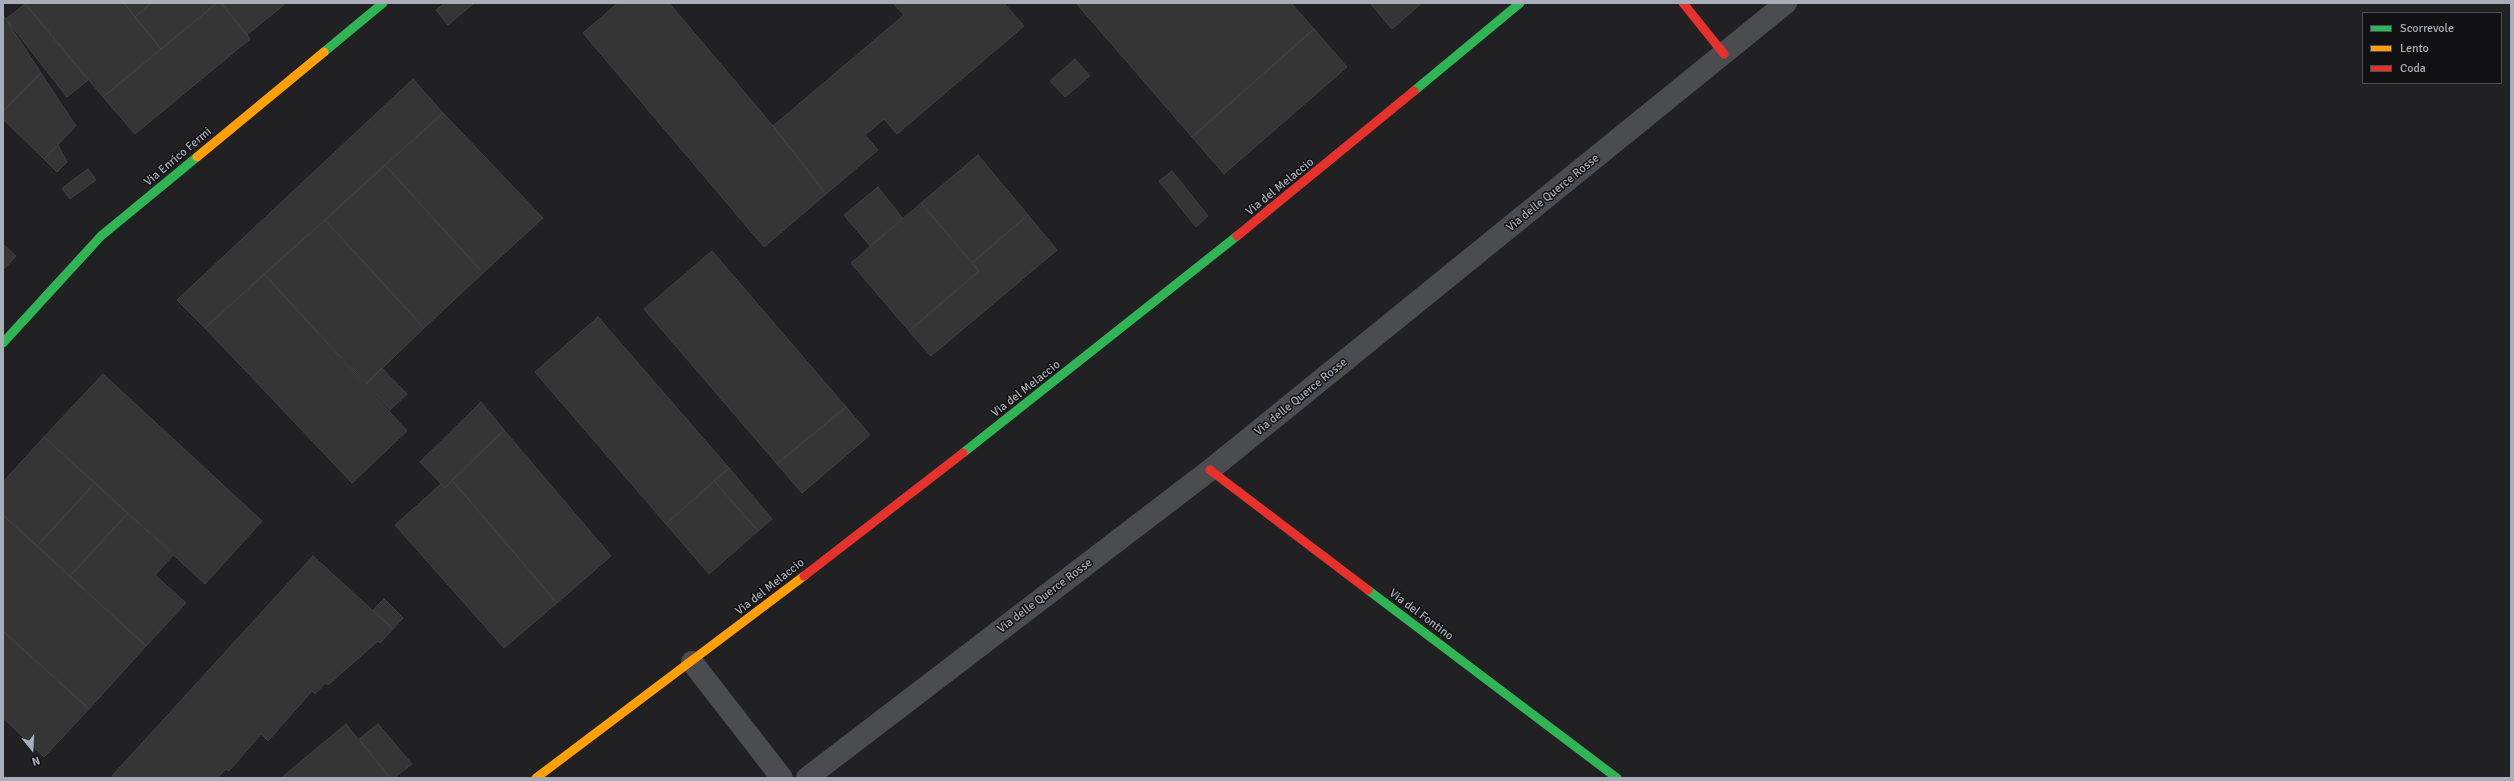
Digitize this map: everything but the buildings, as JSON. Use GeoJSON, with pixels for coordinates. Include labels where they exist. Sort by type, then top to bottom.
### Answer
{"type":"FeatureCollection","features":[{"type":"Feature","properties":{"kind":"street","name":"Via Enrico Fermi"},"geometry":{"type":"LineString","coordinates":[[3,343],[102,236],[383,3]]}},
{"type":"Feature","properties":{"kind":"street","name":"Via del Melaccio"},"geometry":{"type":"LineString","coordinates":[[536,778],[692,662],[988,434],[1277,205],[1520,3]]}},
{"type":"Feature","properties":{"kind":"street"},"geometry":{"type":"LineString","coordinates":[[1683,3],[1724,54]]}},
{"type":"Feature","properties":{"kind":"street","name":"Via delle Querce Rosse"},"geometry":{"type":"LineString","coordinates":[[807,778],[1210,470],[1786,3]]}},
{"type":"Feature","properties":{"kind":"street","name":"Via del Fontino"},"geometry":{"type":"LineString","coordinates":[[1210,470],[1617,778]]}},
{"type":"Feature","properties":{"kind":"street"},"geometry":{"type":"LineString","coordinates":[[692,662],[782,778]]}},
{"type":"Feature","properties":{"kind":"shaded area"},"geometry":{"type":"Polygon","coordinates":[[[3,3],[2511,3],[2511,778],[3,778],[3,3]]]}},
{"type":"Feature","properties":{"kind":"traffic: fast"},"geometry":{"type":"LineString","coordinates":[[324,52],[383,3]]}},
{"type":"Feature","properties":{"kind":"traffic: fast"},"geometry":{"type":"LineString","coordinates":[[1414,91],[1520,3]]}},
{"type":"Feature","properties":{"kind":"traffic: fast"},"geometry":{"type":"LineString","coordinates":[[3,343],[101,236],[197,157]]}},
{"type":"Feature","properties":{"kind":"traffic: fast"},"geometry":{"type":"LineString","coordinates":[[963,453],[1237,236]]}},
{"type":"Feature","properties":{"kind":"traffic: fast"},"geometry":{"type":"LineString","coordinates":[[1368,590],[1617,778]]}},
{"type":"Feature","properties":{"kind":"traffic: slow"},"geometry":{"type":"LineString","coordinates":[[197,157],[324,52]]}},
{"type":"Feature","properties":{"kind":"traffic: slow"},"geometry":{"type":"LineString","coordinates":[[536,778],[804,576]]}},
{"type":"Feature","properties":{"kind":"traffic: jam"},"geometry":{"type":"LineString","coordinates":[[1683,3],[1724,54]]}},
{"type":"Feature","properties":{"kind":"traffic: jam"},"geometry":{"type":"LineString","coordinates":[[1237,236],[1414,91]]}},
{"type":"Feature","properties":{"kind":"traffic: jam"},"geometry":{"type":"LineString","coordinates":[[804,576],[963,453]]}},
{"type":"Feature","properties":{"kind":"traffic: jam"},"geometry":{"type":"LineString","coordinates":[[1210,470],[1368,590]]}}]}
